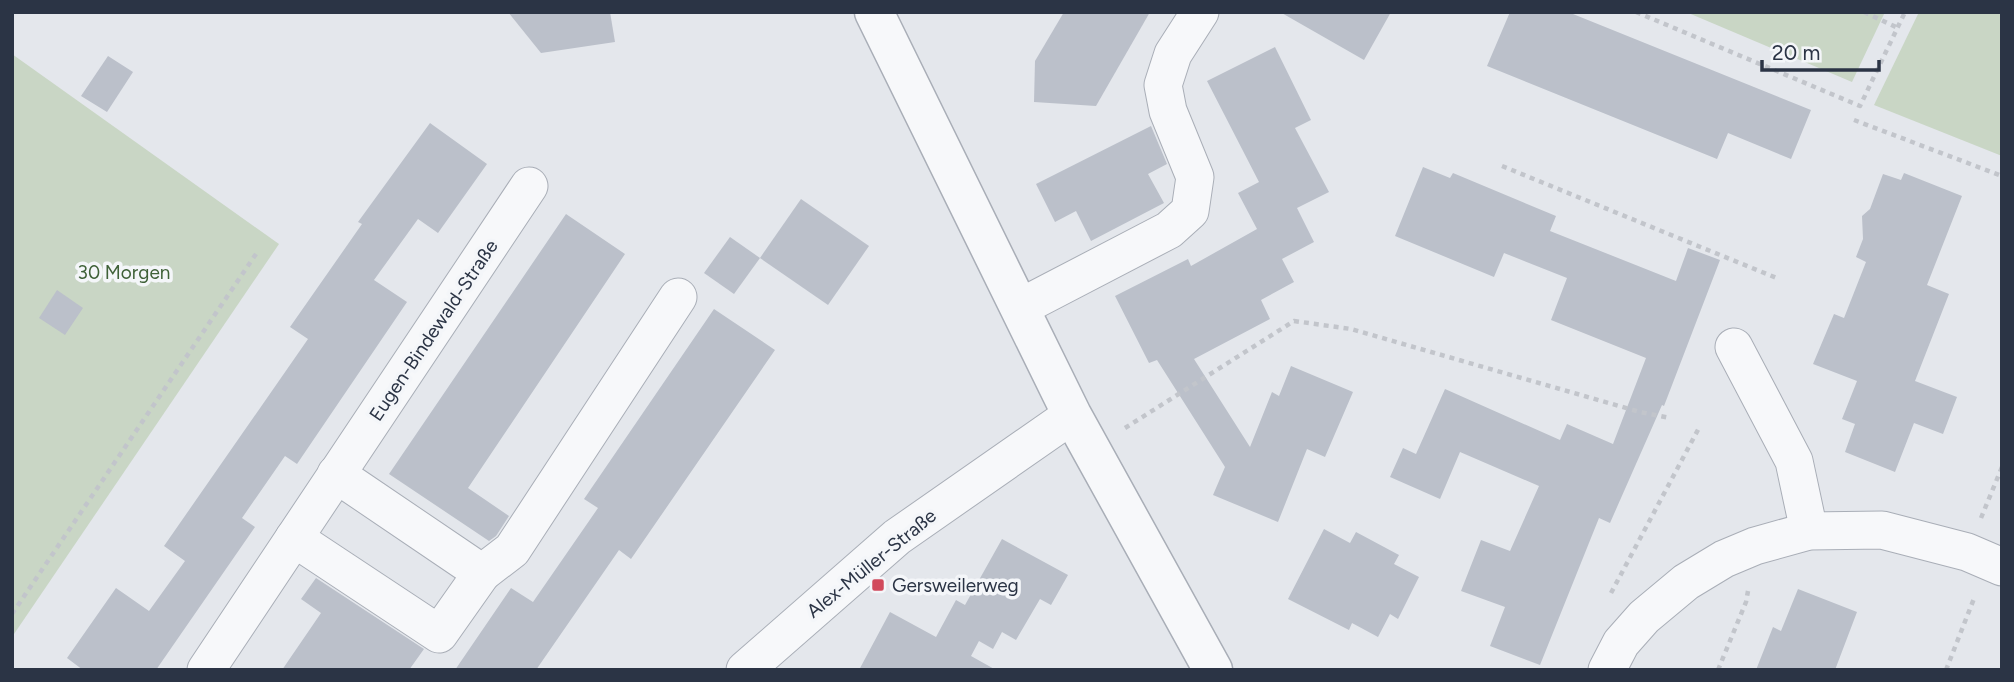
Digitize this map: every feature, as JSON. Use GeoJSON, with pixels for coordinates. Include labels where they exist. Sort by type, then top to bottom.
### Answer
{"type":"FeatureCollection","features":[{"type":"Feature","properties":{"kind":"street"},"geometry":{"type":"LineString","coordinates":[[874,12],[1072,415],[1213,670]]}},
{"type":"Feature","properties":{"kind":"street"},"geometry":{"type":"LineString","coordinates":[[1021,307],[1169,230],[1190,211],[1195,177],[1168,111],[1163,85],[1173,54],[1200,12]]}},
{"type":"Feature","properties":{"kind":"street","name":"Eugen-Bindewald-Straße"},"geometry":{"type":"LineString","coordinates":[[206,670],[529,187]]}},
{"type":"Feature","properties":{"kind":"street"},"geometry":{"type":"LineString","coordinates":[[294,538],[439,634],[482,573],[512,550],[678,297]]}},
{"type":"Feature","properties":{"kind":"street"},"geometry":{"type":"LineString","coordinates":[[1734,347],[1794,461],[1809,531]]}},
{"type":"Feature","properties":{"kind":"street","name":"Alex-Müller-Straße"},"geometry":{"type":"LineString","coordinates":[[745,670],[897,537],[1072,415]]}},
{"type":"Feature","properties":{"kind":"street"},"geometry":{"type":"LineString","coordinates":[[336,474],[482,573]]}},
{"type":"Feature","properties":{"kind":"street"},"geometry":{"type":"LineString","coordinates":[[1607,670],[1621,643],[1644,617],[1686,582],[1724,559],[1755,546],[1809,531],[1882,530],[1967,552],[1990,578]]}},
{"type":"Feature","properties":{"kind":"path"},"geometry":{"type":"LineString","coordinates":[[1636,12],[1860,106],[1905,12]]}},
{"type":"Feature","properties":{"kind":"path"},"geometry":{"type":"LineString","coordinates":[[1864,12],[1898,28]]}},
{"type":"Feature","properties":{"kind":"path"},"geometry":{"type":"LineString","coordinates":[[1854,120],[2002,176]]}},
{"type":"Feature","properties":{"kind":"path"},"geometry":{"type":"LineString","coordinates":[[1502,166],[1779,279]]}},
{"type":"Feature","properties":{"kind":"path"},"geometry":{"type":"LineString","coordinates":[[12,614],[258,251]]}},
{"type":"Feature","properties":{"kind":"path"},"geometry":{"type":"LineString","coordinates":[[1125,428],[1294,321],[1351,329],[1640,412],[1670,418]]}},
{"type":"Feature","properties":{"kind":"path"},"geometry":{"type":"LineString","coordinates":[[1609,597],[1700,426]]}},
{"type":"Feature","properties":{"kind":"path"},"geometry":{"type":"LineString","coordinates":[[1980,520],[2002,467]]}},
{"type":"Feature","properties":{"kind":"path"},"geometry":{"type":"LineString","coordinates":[[1946,670],[1990,578]]}},
{"type":"Feature","properties":{"kind":"path"},"geometry":{"type":"LineString","coordinates":[[1718,670],[1746,601],[1748,589]]}},
{"type":"Feature","properties":{"kind":"green space"},"geometry":{"type":"Polygon","coordinates":[[[1686,12],[1885,12],[1852,82],[1686,12]]]}},
{"type":"Feature","properties":{"kind":"green space"},"geometry":{"type":"Polygon","coordinates":[[[1919,12],[2002,12],[2002,156],[1874,105],[1919,12]]]}},
{"type":"Feature","properties":{"kind":"green space","name":"30 Morgen"},"geometry":{"type":"Polygon","coordinates":[[[12,54],[279,244],[12,637],[12,54]]]}},
{"type":"Feature","properties":{"kind":"building"},"geometry":{"type":"Polygon","coordinates":[[[508,12],[610,12],[615,42],[541,53],[508,12]]]}},
{"type":"Feature","properties":{"kind":"building"},"geometry":{"type":"Polygon","coordinates":[[[1064,12],[1150,12],[1096,106],[1034,102],[1035,61],[1064,12]]]}},
{"type":"Feature","properties":{"kind":"building"},"geometry":{"type":"Polygon","coordinates":[[[1280,12],[1391,12],[1364,60],[1280,12]]]}},
{"type":"Feature","properties":{"kind":"building"},"geometry":{"type":"Polygon","coordinates":[[[1510,12],[1568,12],[1811,110],[1791,159],[1728,133],[1717,159],[1487,66],[1510,12]]]}},
{"type":"Feature","properties":{"kind":"building"},"geometry":{"type":"Polygon","coordinates":[[[1275,47],[1311,120],[1295,128],[1329,192],[1297,208],[1314,242],[1282,259],[1294,282],[1261,300],[1270,319],[1194,359],[1250,447],[1272,392],[1279,396],[1291,366],[1353,392],[1325,457],[1307,449],[1278,522],[1213,495],[1225,467],[1157,360],[1149,363],[1115,296],[1188,259],[1191,266],[1257,229],[1238,193],[1259,182],[1207,81],[1275,47]]]}},
{"type":"Feature","properties":{"kind":"building"},"geometry":{"type":"Polygon","coordinates":[[[108,56],[133,72],[107,112],[81,96],[108,56]]]}},
{"type":"Feature","properties":{"kind":"building"},"geometry":{"type":"Polygon","coordinates":[[[430,123],[487,164],[438,233],[418,219],[374,280],[407,302],[297,464],[285,456],[242,518],[255,527],[156,670],[83,670],[67,658],[116,588],[149,611],[185,561],[164,546],[308,339],[290,327],[362,224],[358,222],[430,123]]]}},
{"type":"Feature","properties":{"kind":"building"},"geometry":{"type":"Polygon","coordinates":[[[1151,126],[1167,164],[1148,174],[1164,203],[1091,241],[1076,211],[1055,222],[1036,184],[1151,126]]]}},
{"type":"Feature","properties":{"kind":"building"},"geometry":{"type":"Polygon","coordinates":[[[1423,167],[1450,178],[1453,173],[1556,216],[1550,231],[1676,281],[1688,248],[1720,260],[1664,406],[1662,405],[1610,523],[1599,518],[1540,665],[1490,646],[1505,607],[1461,591],[1481,540],[1510,551],[1539,486],[1460,452],[1440,499],[1390,477],[1403,448],[1416,454],[1445,389],[1560,440],[1567,424],[1613,444],[1646,358],[1551,320],[1567,278],[1504,253],[1494,277],[1395,236],[1423,167]]]}},
{"type":"Feature","properties":{"kind":"building"},"geometry":{"type":"Polygon","coordinates":[[[1904,173],[1962,196],[1927,285],[1949,294],[1915,381],[1957,397],[1943,434],[1914,423],[1895,472],[1845,452],[1855,424],[1842,419],[1857,381],[1813,364],[1834,314],[1844,318],[1866,262],[1856,257],[1863,239],[1862,216],[1870,209],[1883,174],[1901,180],[1904,173]]]}},
{"type":"Feature","properties":{"kind":"building"},"geometry":{"type":"Polygon","coordinates":[[[801,199],[869,246],[828,305],[760,258],[801,199]]]}},
{"type":"Feature","properties":{"kind":"building"},"geometry":{"type":"Polygon","coordinates":[[[566,214],[625,254],[468,488],[509,516],[496,536],[489,541],[389,474],[566,214]]]}},
{"type":"Feature","properties":{"kind":"building"},"geometry":{"type":"Polygon","coordinates":[[[730,237],[760,258],[734,294],[704,273],[730,237]]]}},
{"type":"Feature","properties":{"kind":"building"},"geometry":{"type":"Polygon","coordinates":[[[57,290],[83,308],[65,335],[39,318],[57,290]]]}},
{"type":"Feature","properties":{"kind":"building"},"geometry":{"type":"Polygon","coordinates":[[[714,309],[775,350],[631,559],[619,550],[536,670],[455,670],[511,588],[533,602],[598,508],[584,499],[714,309]]]}},
{"type":"Feature","properties":{"kind":"building"},"geometry":{"type":"Polygon","coordinates":[[[1324,529],[1350,543],[1356,532],[1399,555],[1394,564],[1419,577],[1398,619],[1390,614],[1378,637],[1352,623],[1349,630],[1288,599],[1324,529]]]}},
{"type":"Feature","properties":{"kind":"building"},"geometry":{"type":"Polygon","coordinates":[[[1002,539],[1068,575],[1051,605],[1040,599],[1016,640],[1002,632],[993,649],[979,641],[971,656],[996,670],[859,670],[890,612],[936,637],[956,600],[965,605],[1002,539]]]}},
{"type":"Feature","properties":{"kind":"building"},"geometry":{"type":"Polygon","coordinates":[[[316,578],[424,649],[409,670],[282,670],[321,613],[301,599],[316,578]]]}},
{"type":"Feature","properties":{"kind":"building"},"geometry":{"type":"Polygon","coordinates":[[[1798,589],[1857,612],[1835,670],[1756,670],[1773,627],[1781,631],[1798,589]]]}},
{"type":"Feature","properties":{"kind":"place","name":"Gersweilerweg"},"geometry":{"type":"Point","coordinates":[878,585]}}]}
